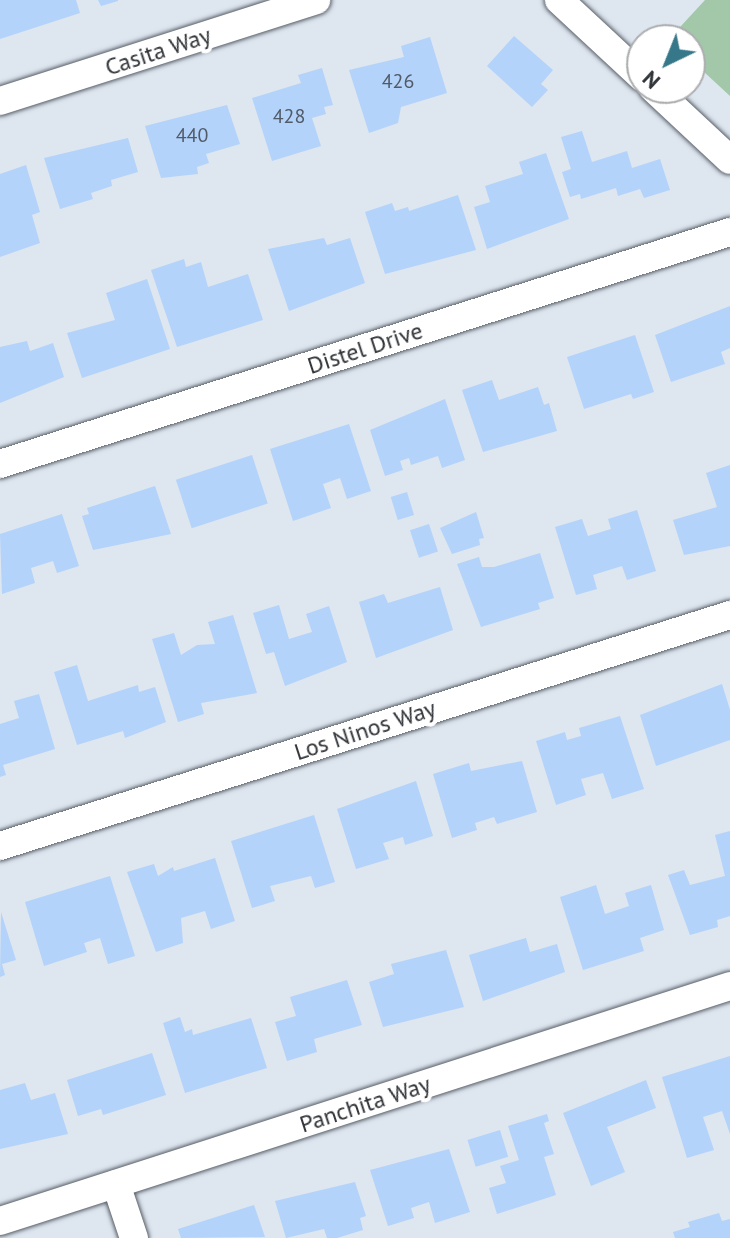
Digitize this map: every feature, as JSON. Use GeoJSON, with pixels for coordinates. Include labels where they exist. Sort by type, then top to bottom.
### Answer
{"type":"FeatureCollection","features":[{"type":"Feature","properties":{"kind":"street","name":"Casita Way"},"geometry":{"type":"LineString","coordinates":[[0,101],[316,0]]}},
{"type":"Feature","properties":{"kind":"street"},"geometry":{"type":"LineString","coordinates":[[559,0],[626,62]]}},
{"type":"Feature","properties":{"kind":"street"},"geometry":{"type":"LineString","coordinates":[[670,104],[730,160]]}},
{"type":"Feature","properties":{"kind":"street","name":"Distel Drive"},"geometry":{"type":"LineString","coordinates":[[0,464],[730,232]]}},
{"type":"Feature","properties":{"kind":"street","name":"Los Ninos Way"},"geometry":{"type":"LineString","coordinates":[[0,846],[730,615]]}},
{"type":"Feature","properties":{"kind":"street","name":"Panchita Way"},"geometry":{"type":"LineString","coordinates":[[0,1221],[730,986]]}},
{"type":"Feature","properties":{"kind":"street"},"geometry":{"type":"LineString","coordinates":[[116,1184],[134,1238]]}},
{"type":"Feature","properties":{"kind":"green space"},"geometry":{"type":"Polygon","coordinates":[[[705,0],[730,0],[730,96],[706,74],[706,24],[683,24],[705,0]]]}},
{"type":"Feature","properties":{"kind":"building"},"geometry":{"type":"Polygon","coordinates":[[[0,0],[76,0],[80,13],[0,39],[0,0]]]}},
{"type":"Feature","properties":{"kind":"building"},"geometry":{"type":"Polygon","coordinates":[[[98,0],[118,0],[118,1],[101,6],[98,0]]]}},
{"type":"Feature","properties":{"kind":"building"},"geometry":{"type":"Polygon","coordinates":[[[514,36],[553,70],[541,84],[548,90],[532,107],[487,66],[514,36]]]}},
{"type":"Feature","properties":{"kind":"building"},"geometry":{"type":"Polygon","coordinates":[[[430,37],[447,93],[401,107],[398,123],[369,133],[349,70],[404,57],[401,46],[430,37]]]}},
{"type":"Feature","properties":{"kind":"building"},"geometry":{"type":"Polygon","coordinates":[[[322,68],[333,105],[324,107],[326,114],[312,118],[321,146],[272,161],[252,98],[301,83],[298,75],[322,68]]]}},
{"type":"Feature","properties":{"kind":"building"},"geometry":{"type":"Polygon","coordinates":[[[227,105],[240,144],[206,154],[209,163],[197,167],[198,174],[161,178],[145,126],[227,105]]]}},
{"type":"Feature","properties":{"kind":"building"},"geometry":{"type":"Polygon","coordinates":[[[582,131],[592,162],[627,151],[632,168],[660,159],[670,190],[644,198],[640,189],[618,196],[616,188],[581,199],[580,194],[570,197],[562,172],[571,169],[561,137],[582,131]]]}},
{"type":"Feature","properties":{"kind":"building"},"geometry":{"type":"Polygon","coordinates":[[[128,138],[138,172],[111,180],[112,186],[91,193],[93,199],[60,209],[44,158],[128,138]]]}},
{"type":"Feature","properties":{"kind":"building"},"geometry":{"type":"Polygon","coordinates":[[[546,153],[569,219],[487,249],[474,207],[490,202],[485,186],[523,174],[519,162],[546,153]]]}},
{"type":"Feature","properties":{"kind":"building"},"geometry":{"type":"Polygon","coordinates":[[[26,165],[40,212],[32,215],[40,243],[0,257],[0,174],[26,165]]]}},
{"type":"Feature","properties":{"kind":"building"},"geometry":{"type":"Polygon","coordinates":[[[458,195],[476,250],[385,274],[365,212],[392,203],[395,211],[408,207],[409,211],[458,195]]]}},
{"type":"Feature","properties":{"kind":"building"},"geometry":{"type":"Polygon","coordinates":[[[324,238],[327,245],[350,238],[365,283],[289,311],[268,249],[324,238]]]}},
{"type":"Feature","properties":{"kind":"building"},"geometry":{"type":"Polygon","coordinates":[[[184,259],[186,267],[201,262],[208,287],[248,274],[263,320],[177,347],[151,270],[184,259]]]}},
{"type":"Feature","properties":{"kind":"building"},"geometry":{"type":"Polygon","coordinates":[[[147,279],[170,349],[82,378],[67,333],[115,320],[106,293],[147,279]]]}},
{"type":"Feature","properties":{"kind":"building"},"geometry":{"type":"Polygon","coordinates":[[[730,306],[730,348],[721,352],[725,364],[671,382],[655,335],[730,306]]]}},
{"type":"Feature","properties":{"kind":"building"},"geometry":{"type":"Polygon","coordinates":[[[635,335],[654,392],[633,399],[631,394],[584,409],[567,357],[635,335]]]}},
{"type":"Feature","properties":{"kind":"building"},"geometry":{"type":"Polygon","coordinates":[[[27,341],[30,351],[53,343],[64,377],[0,403],[0,347],[27,341]]]}},
{"type":"Feature","properties":{"kind":"building"},"geometry":{"type":"Polygon","coordinates":[[[492,380],[499,400],[538,387],[544,405],[549,403],[557,431],[483,452],[462,390],[492,380]]]}},
{"type":"Feature","properties":{"kind":"building"},"geometry":{"type":"Polygon","coordinates":[[[445,399],[465,460],[442,468],[438,456],[411,465],[409,458],[400,461],[403,470],[385,476],[370,430],[445,399]]]}},
{"type":"Feature","properties":{"kind":"building"},"geometry":{"type":"Polygon","coordinates":[[[349,424],[371,491],[347,499],[340,478],[323,484],[331,508],[293,521],[270,449],[349,424]]]}},
{"type":"Feature","properties":{"kind":"building"},"geometry":{"type":"Polygon","coordinates":[[[252,455],[268,504],[192,528],[176,480],[252,455]]]}},
{"type":"Feature","properties":{"kind":"building"},"geometry":{"type":"Polygon","coordinates":[[[730,465],[730,546],[684,555],[673,520],[717,507],[706,473],[730,465]]]}},
{"type":"Feature","properties":{"kind":"building"},"geometry":{"type":"Polygon","coordinates":[[[155,486],[171,534],[93,550],[82,516],[89,514],[87,508],[155,486]]]}},
{"type":"Feature","properties":{"kind":"building"},"geometry":{"type":"Polygon","coordinates":[[[407,492],[414,515],[398,520],[391,497],[407,492]]]}},
{"type":"Feature","properties":{"kind":"building"},"geometry":{"type":"Polygon","coordinates":[[[637,510],[656,571],[627,580],[622,566],[593,575],[597,589],[576,595],[555,527],[582,519],[588,536],[611,529],[608,519],[637,510]]]}},
{"type":"Feature","properties":{"kind":"building"},"geometry":{"type":"Polygon","coordinates":[[[476,512],[484,538],[479,539],[480,545],[452,554],[440,528],[476,512]]]}},
{"type":"Feature","properties":{"kind":"building"},"geometry":{"type":"Polygon","coordinates":[[[62,514],[79,566],[57,573],[53,561],[31,568],[35,583],[2,594],[0,534],[62,514]]]}},
{"type":"Feature","properties":{"kind":"building"},"geometry":{"type":"Polygon","coordinates":[[[429,524],[438,552],[419,558],[410,530],[429,524]]]}},
{"type":"Feature","properties":{"kind":"building"},"geometry":{"type":"Polygon","coordinates":[[[540,553],[554,598],[538,603],[540,609],[481,627],[457,564],[479,557],[482,567],[494,567],[540,553]]]}},
{"type":"Feature","properties":{"kind":"building"},"geometry":{"type":"Polygon","coordinates":[[[440,587],[453,630],[376,658],[359,602],[384,594],[388,603],[440,587]]]}},
{"type":"Feature","properties":{"kind":"building"},"geometry":{"type":"Polygon","coordinates":[[[279,605],[289,639],[312,632],[306,614],[329,606],[347,662],[285,686],[274,652],[266,654],[253,613],[279,605]]]}},
{"type":"Feature","properties":{"kind":"building"},"geometry":{"type":"Polygon","coordinates":[[[233,615],[257,693],[201,703],[204,714],[178,722],[152,639],[174,633],[181,655],[197,645],[215,644],[208,622],[233,615]]]}},
{"type":"Feature","properties":{"kind":"building"},"geometry":{"type":"Polygon","coordinates":[[[77,665],[88,701],[138,685],[139,692],[155,687],[166,722],[125,738],[123,731],[77,745],[54,672],[77,665]]]}},
{"type":"Feature","properties":{"kind":"building"},"geometry":{"type":"Polygon","coordinates":[[[722,684],[730,710],[730,740],[656,766],[640,715],[722,684]]]}},
{"type":"Feature","properties":{"kind":"building"},"geometry":{"type":"Polygon","coordinates":[[[39,694],[55,749],[3,765],[6,775],[0,777],[0,724],[19,718],[14,701],[39,694]]]}},
{"type":"Feature","properties":{"kind":"building"},"geometry":{"type":"Polygon","coordinates":[[[620,716],[644,789],[612,799],[603,773],[581,779],[586,795],[556,805],[536,741],[565,732],[567,740],[581,736],[579,728],[620,716]]]}},
{"type":"Feature","properties":{"kind":"building"},"geometry":{"type":"Polygon","coordinates":[[[522,761],[537,812],[497,824],[494,817],[475,823],[477,830],[452,838],[433,774],[469,763],[471,771],[522,761]]]}},
{"type":"Feature","properties":{"kind":"building"},"geometry":{"type":"Polygon","coordinates":[[[416,781],[433,836],[405,845],[403,837],[383,843],[389,859],[356,869],[337,809],[416,781]]]}},
{"type":"Feature","properties":{"kind":"building"},"geometry":{"type":"Polygon","coordinates":[[[314,815],[335,882],[315,888],[311,876],[270,886],[275,901],[252,908],[231,841],[314,815]]]}},
{"type":"Feature","properties":{"kind":"building"},"geometry":{"type":"Polygon","coordinates":[[[730,831],[730,916],[717,920],[718,927],[690,935],[668,875],[684,870],[690,885],[725,876],[715,835],[730,831]]]}},
{"type":"Feature","properties":{"kind":"building"},"geometry":{"type":"Polygon","coordinates":[[[215,858],[235,921],[211,929],[205,911],[181,918],[183,943],[156,952],[127,872],[154,864],[158,876],[173,867],[174,871],[215,858]]]}},
{"type":"Feature","properties":{"kind":"building"},"geometry":{"type":"Polygon","coordinates":[[[110,876],[135,956],[108,964],[100,938],[84,943],[87,952],[44,966],[25,902],[110,876]]]}},
{"type":"Feature","properties":{"kind":"building"},"geometry":{"type":"Polygon","coordinates":[[[596,885],[605,914],[629,906],[625,893],[651,885],[664,930],[640,938],[644,951],[583,970],[560,897],[596,885]]]}},
{"type":"Feature","properties":{"kind":"building"},"geometry":{"type":"Polygon","coordinates":[[[1,912],[16,960],[2,964],[5,975],[0,977],[1,912]]]}},
{"type":"Feature","properties":{"kind":"building"},"geometry":{"type":"Polygon","coordinates":[[[526,938],[530,952],[557,944],[565,972],[483,1001],[469,955],[526,938]]]}},
{"type":"Feature","properties":{"kind":"building"},"geometry":{"type":"Polygon","coordinates":[[[446,950],[464,1007],[383,1027],[369,982],[394,974],[391,964],[446,950]]]}},
{"type":"Feature","properties":{"kind":"building"},"geometry":{"type":"Polygon","coordinates":[[[347,980],[362,1025],[314,1039],[317,1052],[287,1061],[275,1022],[296,1016],[290,997],[347,980]]]}},
{"type":"Feature","properties":{"kind":"building"},"geometry":{"type":"Polygon","coordinates":[[[180,1017],[185,1032],[192,1029],[193,1035],[251,1018],[267,1068],[185,1093],[163,1023],[180,1017]]]}},
{"type":"Feature","properties":{"kind":"building"},"geometry":{"type":"Polygon","coordinates":[[[152,1053],[166,1095],[103,1115],[101,1109],[78,1116],[67,1080],[152,1053]]]}},
{"type":"Feature","properties":{"kind":"building"},"geometry":{"type":"Polygon","coordinates":[[[730,1056],[730,1134],[722,1111],[703,1117],[714,1150],[687,1158],[662,1077],[730,1056]]]}},
{"type":"Feature","properties":{"kind":"building"},"geometry":{"type":"Polygon","coordinates":[[[646,1080],[656,1108],[607,1127],[625,1172],[591,1186],[563,1113],[646,1080]]]}},
{"type":"Feature","properties":{"kind":"building"},"geometry":{"type":"Polygon","coordinates":[[[25,1083],[31,1100],[55,1093],[68,1134],[0,1149],[0,1090],[25,1083]]]}},
{"type":"Feature","properties":{"kind":"building"},"geometry":{"type":"Polygon","coordinates":[[[547,1114],[549,1121],[544,1123],[554,1154],[544,1157],[556,1195],[497,1214],[489,1188],[506,1183],[500,1166],[519,1160],[508,1126],[547,1114]]]}},
{"type":"Feature","properties":{"kind":"building"},"geometry":{"type":"Polygon","coordinates":[[[500,1130],[508,1157],[476,1167],[467,1140],[500,1130]]]}},
{"type":"Feature","properties":{"kind":"building"},"geometry":{"type":"Polygon","coordinates":[[[449,1149],[470,1212],[435,1223],[429,1202],[411,1208],[414,1218],[388,1226],[370,1170],[449,1149]]]}},
{"type":"Feature","properties":{"kind":"building"},"geometry":{"type":"Polygon","coordinates":[[[355,1182],[366,1216],[360,1218],[363,1230],[337,1238],[327,1238],[324,1229],[286,1238],[275,1201],[355,1182]]]}},
{"type":"Feature","properties":{"kind":"building"},"geometry":{"type":"Polygon","coordinates":[[[254,1205],[265,1237],[181,1238],[178,1229],[254,1205]]]}},
{"type":"Feature","properties":{"kind":"building"},"geometry":{"type":"Polygon","coordinates":[[[719,1213],[722,1221],[730,1219],[730,1238],[675,1238],[673,1232],[690,1227],[688,1222],[719,1213]]]}}]}
